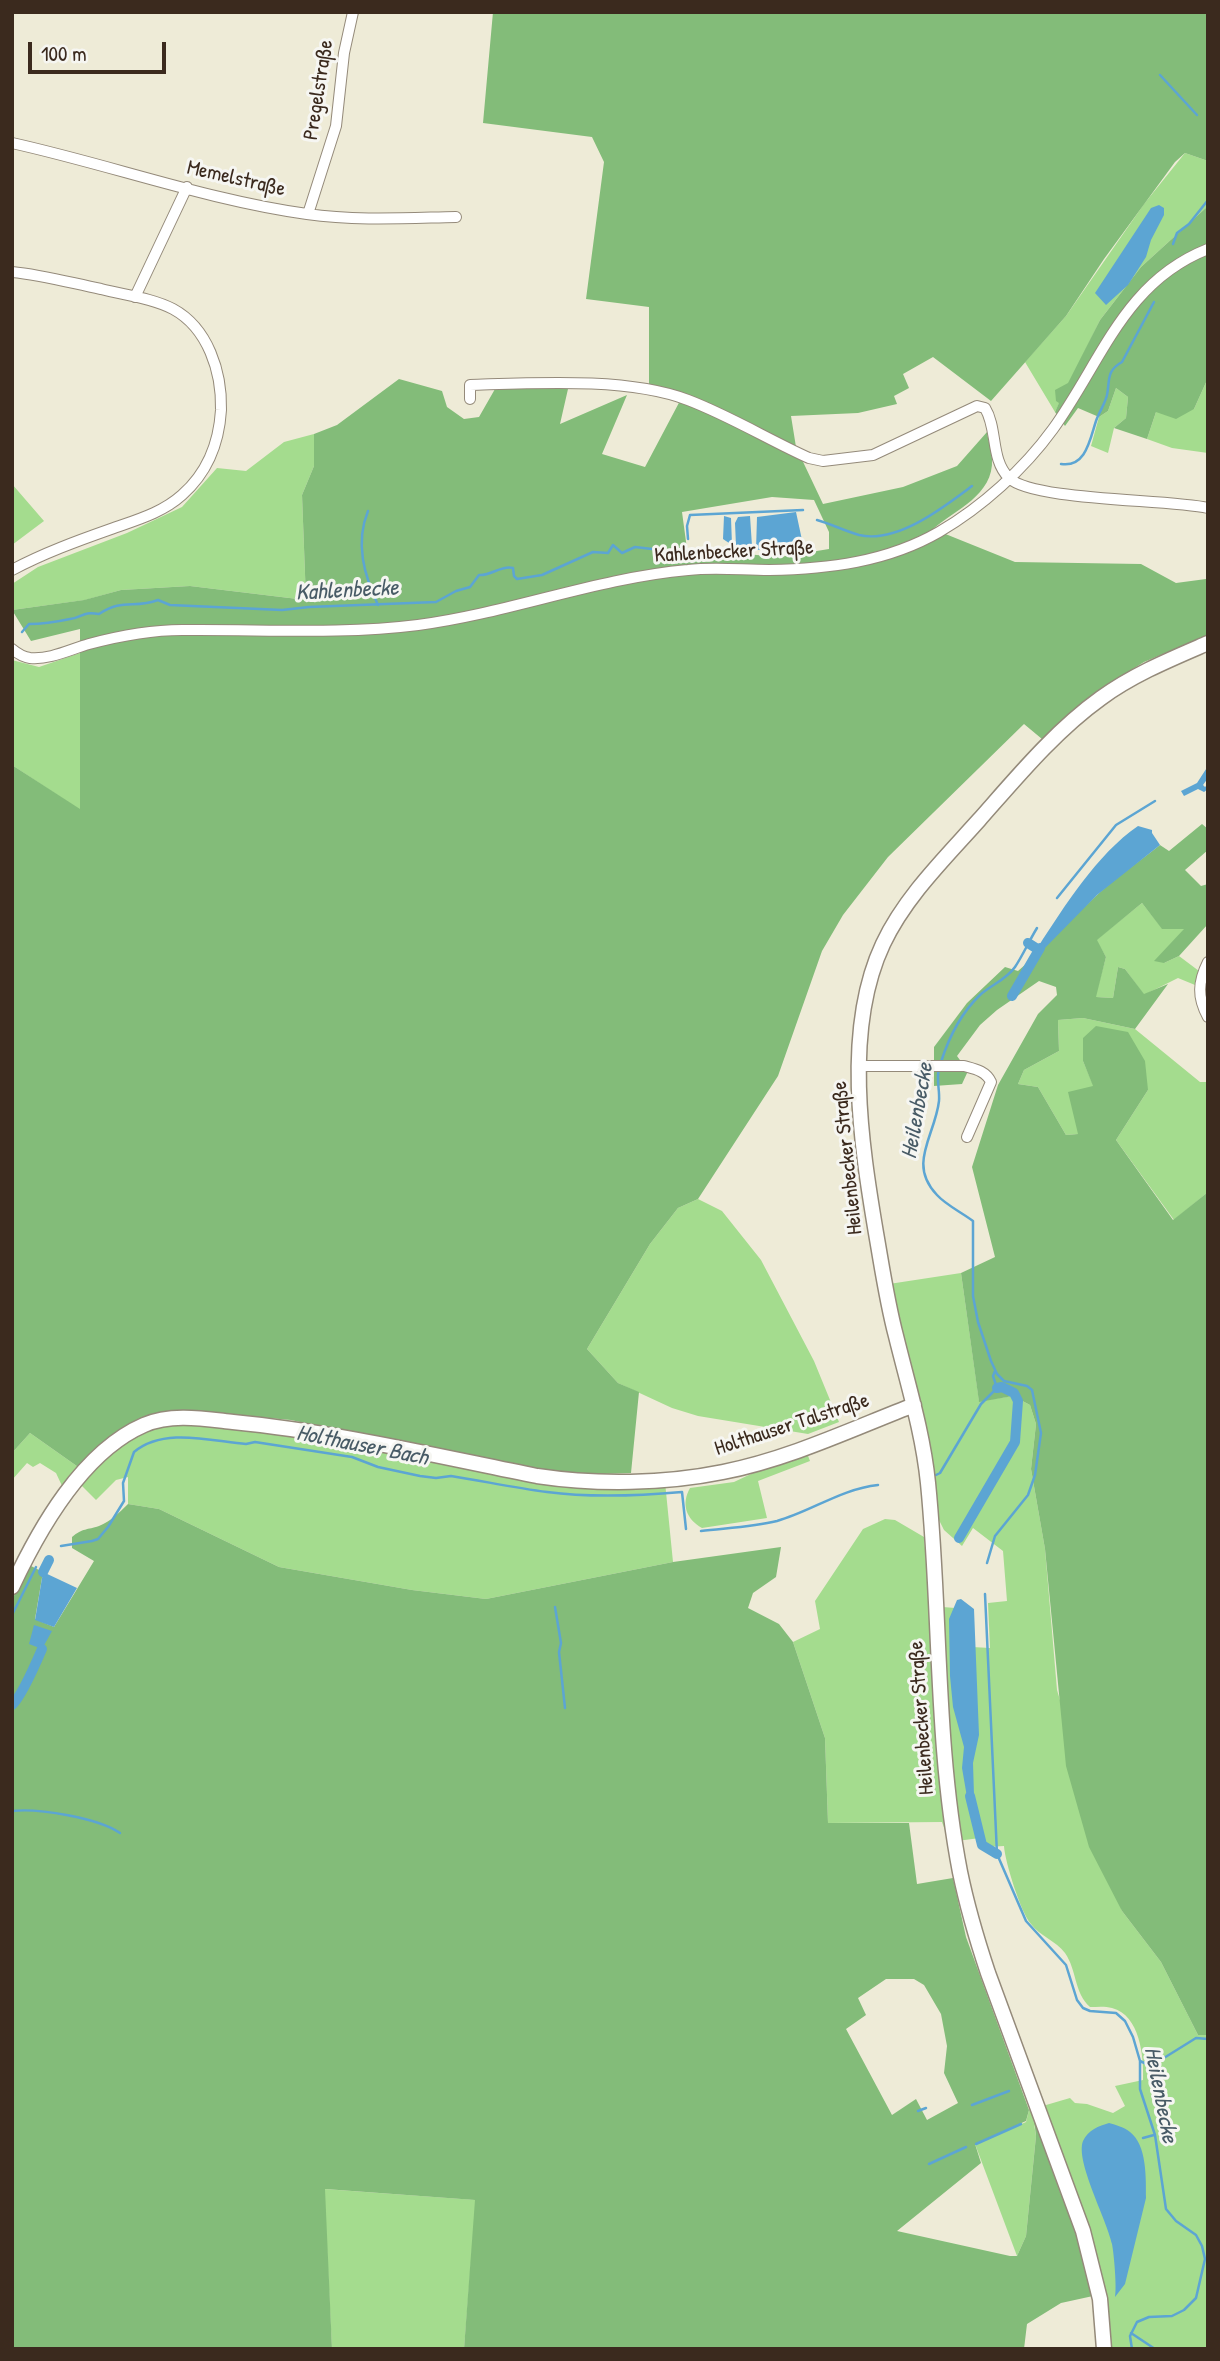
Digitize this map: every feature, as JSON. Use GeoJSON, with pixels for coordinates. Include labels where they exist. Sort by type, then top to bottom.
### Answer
{"type":"FeatureCollection","features":[{"type":"Feature","properties":{"kind":"main road","name":"Heilenbecker Straße"},"geometry":{"type":"LineString","coordinates":[[1104,2349],[1100,2299],[1083,2231],[988,1973],[975,1934],[960,1872],[946,1773],[928,1479],[914,1405],[887,1296],[869,1195],[861,1124],[860,1066],[864,1012],[877,958],[902,912],[934,871],[1032,762],[1088,709],[1141,672],[1208,643]]}},
{"type":"Feature","properties":{"kind":"main road","name":"Holthauser Talstraße"},"geometry":{"type":"LineString","coordinates":[[12,1587],[45,1525],[80,1476],[125,1435],[160,1420],[193,1418],[271,1426],[547,1477],[609,1481],[679,1478],[735,1469],[827,1439],[914,1405]]}},
{"type":"Feature","properties":{"kind":"street","name":"Pregelstraße"},"geometry":{"type":"LineString","coordinates":[[308,214],[336,126],[344,52],[353,12]]}},
{"type":"Feature","properties":{"kind":"street","name":"Memelstraße"},"geometry":{"type":"LineString","coordinates":[[12,143],[69,155],[225,198],[308,214],[347,218],[456,217]]}},
{"type":"Feature","properties":{"kind":"street"},"geometry":{"type":"LineString","coordinates":[[135,298],[187,187]]}},
{"type":"Feature","properties":{"kind":"street","name":"Kahlenbecker Straße"},"geometry":{"type":"LineString","coordinates":[[12,649],[19,655],[31,658],[48,656],[123,635],[179,629],[368,630],[419,625],[488,613],[610,583],[689,569],[769,570],[844,565],[881,556],[939,531],[974,508],[1009,478],[1052,430],[1112,333],[1143,291],[1176,264],[1208,249]]}},
{"type":"Feature","properties":{"kind":"street"},"geometry":{"type":"LineString","coordinates":[[12,272],[39,275],[173,309],[188,320],[208,346],[221,396],[219,429],[208,463],[182,495],[158,512],[51,551],[12,570]]}},
{"type":"Feature","properties":{"kind":"street"},"geometry":{"type":"LineString","coordinates":[[470,399],[470,385],[567,383],[637,388],[686,399],[809,458],[823,461],[873,454],[977,406],[985,408],[989,415],[998,460],[1009,478],[1031,490],[1185,503],[1208,508]]}},
{"type":"Feature","properties":{"kind":"street"},"geometry":{"type":"LineString","coordinates":[[1208,962],[1199,989],[1200,1003],[1208,1017]]}},
{"type":"Feature","properties":{"kind":"street","name":"Heilenbecker Straße"},"geometry":{"type":"LineString","coordinates":[[860,1066],[964,1066],[988,1076],[991,1082],[967,1137]]}},
{"type":"Feature","properties":{"kind":"green space"},"geometry":{"type":"Polygon","coordinates":[[[493,12],[1208,12],[1208,161],[1185,153],[1175,162],[1066,316],[991,401],[933,357],[903,374],[909,388],[894,396],[897,404],[858,413],[791,416],[796,447],[823,504],[903,487],[957,466],[987,432],[992,459],[987,482],[972,500],[933,529],[1015,562],[1141,564],[1176,583],[1206,579],[1208,635],[1144,662],[1096,692],[1042,739],[1024,724],[888,857],[843,915],[822,951],[778,1076],[698,1199],[678,1208],[650,1244],[587,1349],[618,1383],[639,1392],[631,1473],[574,1475],[513,1468],[291,1420],[192,1411],[166,1412],[138,1419],[102,1444],[81,1469],[30,1433],[12,1453],[12,765],[80,809],[80,629],[31,641],[12,610],[84,600],[121,590],[190,586],[306,600],[302,495],[314,466],[314,434],[337,425],[399,379],[442,391],[447,407],[464,419],[479,417],[495,389],[568,389],[560,424],[627,395],[602,454],[645,467],[682,397],[649,384],[649,307],[586,299],[604,162],[592,137],[483,123],[493,12]],[[772,497],[682,512],[687,549],[780,557],[829,549],[829,532],[814,500],[772,497]]]}},
{"type":"Feature","properties":{"kind":"green space"},"geometry":{"type":"Polygon","coordinates":[[[1185,153],[1208,161],[1208,206],[1141,267],[1100,320],[1055,412],[1025,362],[1066,316],[1144,204],[1185,153]]]}},
{"type":"Feature","properties":{"kind":"green space"},"geometry":{"type":"Polygon","coordinates":[[[1208,206],[1208,378],[1194,409],[1176,419],[1156,412],[1147,439],[1114,428],[1126,418],[1128,397],[1116,388],[1108,411],[1099,417],[1078,408],[1065,426],[1055,412],[1059,403],[1056,401],[1055,390],[1068,383],[1100,320],[1141,267],[1208,206]]]}},
{"type":"Feature","properties":{"kind":"green space"},"geometry":{"type":"Polygon","coordinates":[[[1208,378],[1208,453],[1172,448],[1147,439],[1156,412],[1194,409],[1208,378]]]}},
{"type":"Feature","properties":{"kind":"green space"},"geometry":{"type":"Polygon","coordinates":[[[1116,388],[1128,397],[1126,418],[1114,428],[1108,453],[1091,446],[1099,417],[1108,411],[1116,388]]]}},
{"type":"Feature","properties":{"kind":"green space"},"geometry":{"type":"Polygon","coordinates":[[[314,434],[314,466],[302,495],[306,600],[190,586],[121,590],[85,600],[12,610],[12,584],[38,567],[127,533],[182,507],[217,468],[246,471],[284,442],[314,434]]]}},
{"type":"Feature","properties":{"kind":"green space"},"geometry":{"type":"Polygon","coordinates":[[[12,484],[44,521],[12,545],[12,484]]]}},
{"type":"Feature","properties":{"kind":"green space"},"geometry":{"type":"Polygon","coordinates":[[[80,653],[80,810],[12,765],[12,660],[39,667],[80,653]]]}},
{"type":"Feature","properties":{"kind":"green space"},"geometry":{"type":"Polygon","coordinates":[[[1202,824],[1208,829],[1208,850],[1185,870],[1201,886],[1208,884],[1208,924],[1179,956],[1164,963],[1154,961],[1184,929],[1162,929],[1142,903],[1097,940],[1106,957],[1096,997],[1113,998],[1118,967],[1125,969],[1144,994],[1168,984],[1135,1029],[1083,1018],[1058,1020],[1059,1051],[1024,1070],[1018,1084],[1038,1087],[1066,1135],[1078,1134],[1068,1092],[1093,1086],[1083,1061],[1083,1038],[1096,1026],[1128,1032],[1145,1061],[1148,1090],[1116,1140],[1173,1220],[1208,1192],[1208,2035],[1198,2035],[1161,1962],[1122,1911],[1089,1847],[1066,1766],[1045,1549],[1031,1469],[1036,1424],[1030,1405],[1013,1396],[979,1402],[961,1273],[995,1257],[972,1167],[998,1085],[1038,1014],[1057,995],[1056,987],[1039,981],[997,1010],[980,1025],[957,1056],[968,1071],[962,1084],[934,1086],[934,1047],[967,1003],[1005,967],[1018,971],[1104,889],[1160,845],[1169,851],[1202,824]]]}},
{"type":"Feature","properties":{"kind":"green space"},"geometry":{"type":"Polygon","coordinates":[[[1142,903],[1162,928],[1185,928],[1164,963],[1179,956],[1199,971],[1195,985],[1178,978],[1144,995],[1125,969],[1118,967],[1113,998],[1095,997],[1106,957],[1096,940],[1142,903]]]}},
{"type":"Feature","properties":{"kind":"green space"},"geometry":{"type":"Polygon","coordinates":[[[1083,1018],[1135,1029],[1200,1082],[1208,1082],[1208,1192],[1174,1220],[1116,1140],[1148,1090],[1083,1061],[1094,1087],[1078,1134],[1066,1135],[1038,1087],[1018,1084],[1024,1070],[1059,1051],[1058,1020],[1083,1018]]]}},
{"type":"Feature","properties":{"kind":"green space"},"geometry":{"type":"Polygon","coordinates":[[[698,1199],[722,1211],[761,1260],[814,1361],[839,1422],[808,1434],[698,1416],[672,1408],[618,1383],[587,1349],[650,1244],[678,1208],[698,1199]]]}},
{"type":"Feature","properties":{"kind":"green space"},"geometry":{"type":"Polygon","coordinates":[[[961,1273],[979,1401],[1013,1396],[1030,1405],[1036,1424],[1031,1469],[1045,1549],[1057,1690],[1122,1911],[1161,1962],[1198,2035],[1208,2035],[1208,2349],[1112,2349],[1105,2298],[1034,2124],[1036,2136],[1026,2236],[1017,2256],[975,2144],[1026,2122],[1029,2110],[1070,2098],[1075,2103],[1113,2113],[1125,2106],[1115,2086],[1143,2080],[1141,2049],[1129,2019],[1112,2008],[1090,2007],[1085,2001],[1065,1953],[1027,1918],[1014,1887],[1004,1846],[987,1847],[980,1838],[949,1842],[942,1822],[828,1823],[825,1738],[793,1642],[820,1629],[815,1601],[863,1529],[885,1519],[895,1520],[924,1537],[930,1606],[968,1609],[972,1647],[990,1648],[988,1603],[1007,1601],[1003,1551],[973,1528],[962,1546],[944,1530],[939,1520],[926,1443],[889,1284],[961,1273]]]}},
{"type":"Feature","properties":{"kind":"green space"},"geometry":{"type":"Polygon","coordinates":[[[177,1422],[271,1430],[540,1480],[665,1482],[673,1562],[486,1599],[412,1590],[279,1567],[159,1509],[128,1504],[128,1477],[116,1480],[96,1500],[80,1484],[116,1448],[147,1429],[177,1422]]]}},
{"type":"Feature","properties":{"kind":"green space"},"geometry":{"type":"Polygon","coordinates":[[[30,1433],[81,1469],[63,1488],[56,1473],[40,1463],[33,1467],[27,1463],[12,1480],[12,1453],[30,1433]]]}},
{"type":"Feature","properties":{"kind":"green space"},"geometry":{"type":"Polygon","coordinates":[[[807,1453],[810,1461],[758,1481],[767,1518],[702,1528],[689,1516],[686,1500],[690,1488],[734,1482],[770,1465],[807,1453]]]}},
{"type":"Feature","properties":{"kind":"green space"},"geometry":{"type":"Polygon","coordinates":[[[128,1504],[159,1509],[279,1567],[412,1590],[486,1599],[673,1562],[781,1547],[776,1577],[753,1593],[748,1608],[779,1624],[793,1642],[825,1738],[828,1823],[909,1823],[917,1884],[953,1878],[966,1937],[1029,2110],[1026,2121],[975,2144],[981,2163],[897,2231],[1017,2256],[1026,2236],[1036,2136],[1034,2120],[1060,2192],[1080,2234],[1093,2296],[1061,2303],[1027,2324],[1024,2349],[464,2349],[475,2200],[325,2189],[332,2349],[12,2349],[12,1600],[29,1565],[43,1572],[35,1619],[54,1627],[94,1561],[72,1548],[72,1537],[103,1524],[128,1504]],[[886,1979],[858,1998],[866,2015],[846,2029],[892,2115],[916,2099],[927,2120],[958,2103],[944,2073],[947,2046],[941,2014],[924,1985],[914,1979],[886,1979]]]}},
{"type":"Feature","properties":{"kind":"green space"},"geometry":{"type":"Polygon","coordinates":[[[324,2189],[476,2200],[464,2349],[332,2349],[324,2189]]]}},
{"type":"Feature","properties":{"kind":"water"},"geometry":{"type":"Polygon","coordinates":[[[1159,205],[1164,208],[1164,215],[1151,240],[1146,257],[1128,285],[1106,305],[1095,293],[1151,208],[1159,205]]]}},
{"type":"Feature","properties":{"kind":"water"},"geometry":{"type":"Polygon","coordinates":[[[796,512],[802,540],[799,547],[756,550],[757,517],[796,512]]]}},
{"type":"Feature","properties":{"kind":"water"},"geometry":{"type":"Polygon","coordinates":[[[724,516],[731,518],[732,545],[723,539],[724,516]]]}},
{"type":"Feature","properties":{"kind":"water"},"geometry":{"type":"Polygon","coordinates":[[[750,516],[752,546],[736,546],[735,523],[738,517],[750,516]]]}},
{"type":"Feature","properties":{"kind":"water"},"geometry":{"type":"Polygon","coordinates":[[[1208,766],[1208,778],[1203,785],[1205,787],[1208,784],[1208,789],[1204,792],[1198,789],[1184,796],[1181,791],[1197,783],[1208,766]]]}},
{"type":"Feature","properties":{"kind":"water"},"geometry":{"type":"Polygon","coordinates":[[[1138,826],[1152,830],[1160,845],[1097,895],[1043,950],[1038,947],[1095,866],[1138,826]]]}},
{"type":"Feature","properties":{"kind":"water"},"geometry":{"type":"Polygon","coordinates":[[[43,1572],[77,1588],[54,1627],[35,1620],[43,1572]]]}},
{"type":"Feature","properties":{"kind":"water"},"geometry":{"type":"Polygon","coordinates":[[[961,1599],[974,1609],[979,1735],[973,1763],[974,1795],[967,1797],[962,1768],[964,1747],[953,1707],[950,1676],[949,1619],[957,1600],[961,1599]]]}},
{"type":"Feature","properties":{"kind":"water"},"geometry":{"type":"Polygon","coordinates":[[[34,1625],[52,1631],[42,1649],[29,1644],[34,1625]]]}},
{"type":"Feature","properties":{"kind":"water"},"geometry":{"type":"Polygon","coordinates":[[[1109,2123],[1125,2129],[1136,2138],[1143,2153],[1146,2181],[1146,2198],[1125,2284],[1115,2297],[1112,2244],[1087,2176],[1082,2150],[1083,2141],[1088,2134],[1109,2123]]]}},
{"type":"Feature","properties":{"kind":"waterway"},"geometry":{"type":"LineString","coordinates":[[1160,75],[1197,115]]}},
{"type":"Feature","properties":{"kind":"waterway","name":"Kahlenbecke"},"geometry":{"type":"LineString","coordinates":[[1173,244],[1177,233],[1189,224],[1208,200]]}},
{"type":"Feature","properties":{"kind":"waterway","name":"Kahlenbecke"},"geometry":{"type":"LineString","coordinates":[[1061,464],[1076,462],[1086,451],[1106,398],[1111,372],[1122,362],[1154,302]]}},
{"type":"Feature","properties":{"kind":"waterway","name":"Kahlenbecke"},"geometry":{"type":"LineString","coordinates":[[817,520],[859,535],[889,534],[919,522],[972,486]]}},
{"type":"Feature","properties":{"kind":"waterway","name":"Kahlenbecke"},"geometry":{"type":"LineString","coordinates":[[688,539],[690,515],[803,510]]}},
{"type":"Feature","properties":{"kind":"waterway"},"geometry":{"type":"LineString","coordinates":[[368,511],[362,535],[363,559],[378,605]]}},
{"type":"Feature","properties":{"kind":"waterway","name":"Kahlenbecke"},"geometry":{"type":"LineString","coordinates":[[22,632],[29,624],[60,621],[89,613],[99,614],[115,606],[158,600],[170,605],[282,610],[436,602],[470,587],[479,575],[504,568],[513,568],[517,579],[542,575],[593,552],[608,553],[613,545],[622,553],[635,547],[652,549]]}},
{"type":"Feature","properties":{"kind":"waterway","name":"Heilenbecke"},"geometry":{"type":"LineString","coordinates":[[1057,898],[1116,825],[1155,801]]}},
{"type":"Feature","properties":{"kind":"waterway","name":"Heilenbecke"},"geometry":{"type":"LineString","coordinates":[[941,1062],[961,1018],[980,995],[1011,972],[1037,928]]}},
{"type":"Feature","properties":{"kind":"waterway"},"geometry":{"type":"LineString","coordinates":[[1028,943],[1039,950]]}},
{"type":"Feature","properties":{"kind":"waterway"},"geometry":{"type":"LineString","coordinates":[[1012,996],[1040,948]]}},
{"type":"Feature","properties":{"kind":"waterway","name":"Heilenbecke"},"geometry":{"type":"LineString","coordinates":[[939,1068],[939,1101],[925,1150],[924,1172],[937,1195],[973,1221],[973,1296],[978,1322],[997,1374],[1004,1381],[1027,1386],[1032,1390],[1041,1433],[1035,1475],[1028,1495],[995,1536],[987,1563]]}},
{"type":"Feature","properties":{"kind":"waterway","name":"Holthauser Bach"},"geometry":{"type":"LineString","coordinates":[[936,1475],[940,1473],[981,1404],[997,1388],[993,1376],[995,1371]]}},
{"type":"Feature","properties":{"kind":"waterway"},"geometry":{"type":"LineString","coordinates":[[959,1538],[1015,1442],[1018,1401],[1014,1393],[1002,1387],[997,1388]]}},
{"type":"Feature","properties":{"kind":"waterway","name":"Holthauser Bach"},"geometry":{"type":"LineString","coordinates":[[61,1546],[98,1539],[108,1527],[124,1501],[123,1483],[134,1452],[159,1440],[188,1437],[246,1444],[255,1442],[352,1457],[378,1467],[420,1476],[451,1476],[564,1494],[614,1496],[682,1492],[686,1529]]}},
{"type":"Feature","properties":{"kind":"waterway","name":"Holthauser Bach"},"geometry":{"type":"LineString","coordinates":[[701,1531],[777,1521],[852,1491],[878,1485]]}},
{"type":"Feature","properties":{"kind":"waterway"},"geometry":{"type":"LineString","coordinates":[[43,1572],[49,1560]]}},
{"type":"Feature","properties":{"kind":"waterway","name":"Holthauser Bach"},"geometry":{"type":"LineString","coordinates":[[12,1615],[36,1567]]}},
{"type":"Feature","properties":{"kind":"waterway","name":"Heilenbecke"},"geometry":{"type":"LineString","coordinates":[[985,1594],[997,1854],[1026,1921],[1066,1965],[1077,2000],[1083,2008],[1116,2013],[1125,2021],[1140,2061],[1140,2089],[1155,2135],[1166,2209],[1176,2221],[1196,2235],[1205,2259],[1196,2298],[1184,2310],[1172,2316],[1149,2317],[1137,2322],[1130,2336],[1132,2349]]}},
{"type":"Feature","properties":{"kind":"waterway"},"geometry":{"type":"LineString","coordinates":[[555,1607],[561,1643],[559,1652],[565,1708]]}},
{"type":"Feature","properties":{"kind":"waterway"},"geometry":{"type":"LineString","coordinates":[[12,1705],[42,1649]]}},
{"type":"Feature","properties":{"kind":"waterway"},"geometry":{"type":"LineString","coordinates":[[970,1796],[982,1845],[997,1854]]}},
{"type":"Feature","properties":{"kind":"waterway"},"geometry":{"type":"LineString","coordinates":[[12,1811],[68,1815],[98,1823],[120,1833]]}},
{"type":"Feature","properties":{"kind":"waterway"},"geometry":{"type":"LineString","coordinates":[[1140,2061],[1151,2066],[1196,2038],[1208,2039]]}},
{"type":"Feature","properties":{"kind":"waterway"},"geometry":{"type":"LineString","coordinates":[[972,2105],[1009,2091]]}},
{"type":"Feature","properties":{"kind":"waterway"},"geometry":{"type":"LineString","coordinates":[[918,2111],[926,2108]]}},
{"type":"Feature","properties":{"kind":"waterway"},"geometry":{"type":"LineString","coordinates":[[976,2144],[1021,2124]]}},
{"type":"Feature","properties":{"kind":"waterway"},"geometry":{"type":"LineString","coordinates":[[1143,2138],[1154,2135]]}},
{"type":"Feature","properties":{"kind":"waterway"},"geometry":{"type":"LineString","coordinates":[[929,2164],[966,2147]]}},
{"type":"Feature","properties":{"kind":"waterway"},"geometry":{"type":"LineString","coordinates":[[1131,2333],[1155,2349]]}}]}
